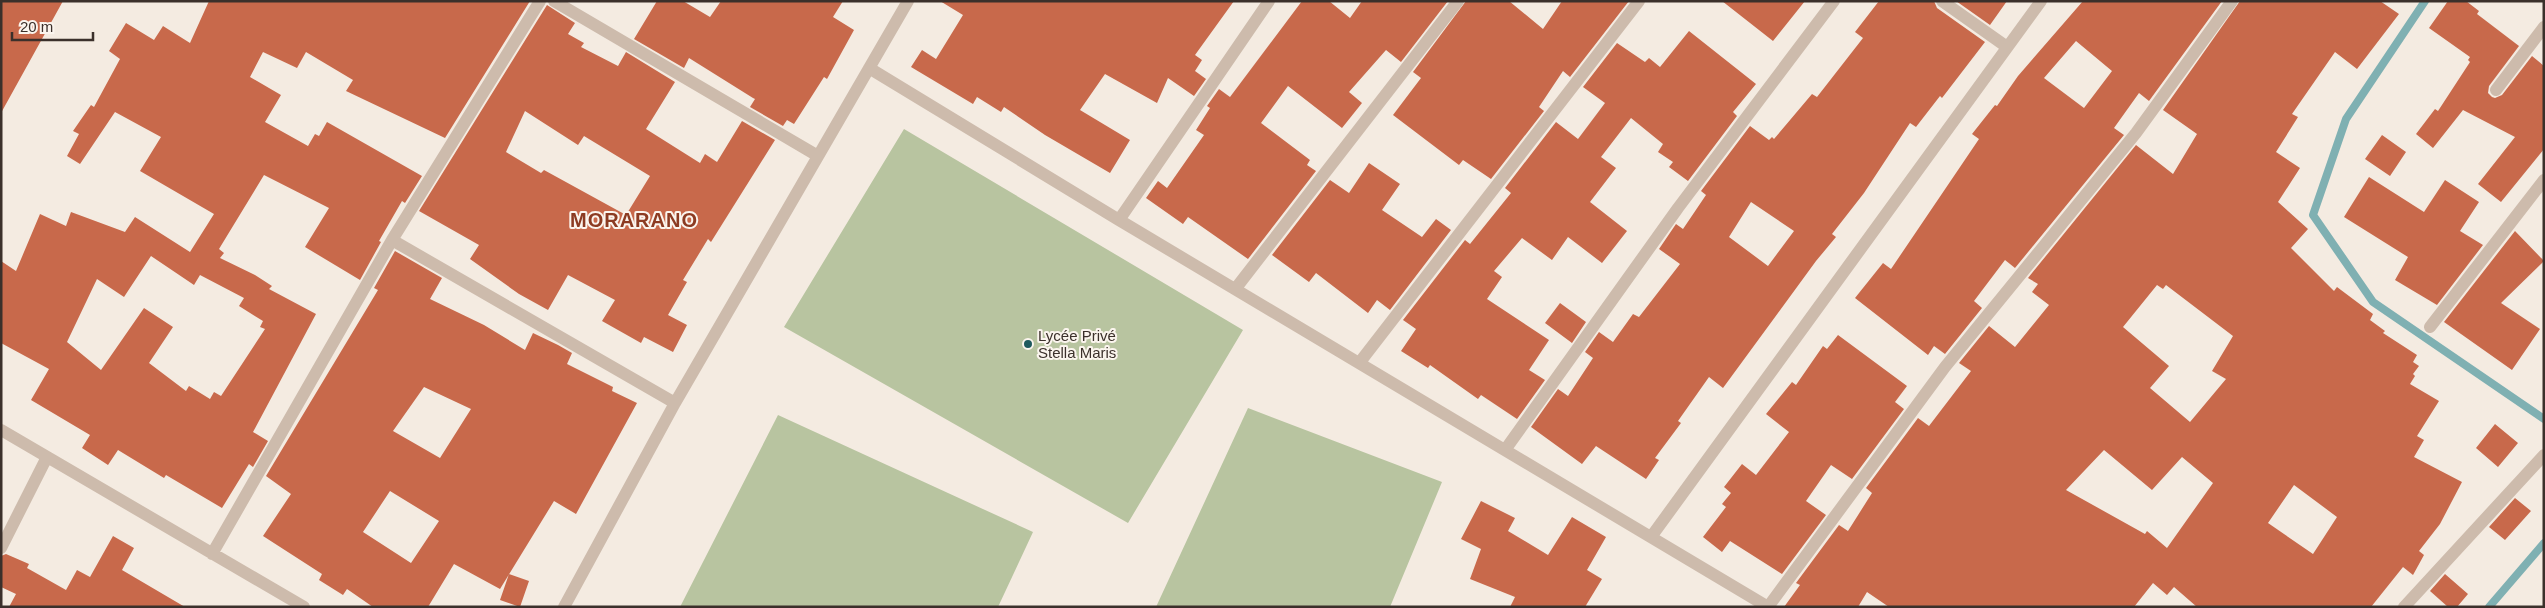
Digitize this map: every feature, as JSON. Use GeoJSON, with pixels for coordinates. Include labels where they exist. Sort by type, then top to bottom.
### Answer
{"type":"FeatureCollection","features":[{"type":"Feature","properties":{"kind":"street"},"geometry":{"type":"LineString","coordinates":[[212,554],[392,240],[540,1]]}},
{"type":"Feature","properties":{"kind":"street"},"geometry":{"type":"LineString","coordinates":[[554,1],[818,156]]}},
{"type":"Feature","properties":{"kind":"street"},"geometry":{"type":"LineString","coordinates":[[564,607],[675,402],[908,1]]}},
{"type":"Feature","properties":{"kind":"street"},"geometry":{"type":"LineString","coordinates":[[1118,220],[1269,1]]}},
{"type":"Feature","properties":{"kind":"street"},"geometry":{"type":"LineString","coordinates":[[1236,288],[1458,1]]}},
{"type":"Feature","properties":{"kind":"street"},"geometry":{"type":"LineString","coordinates":[[1360,362],[1639,1]]}},
{"type":"Feature","properties":{"kind":"street"},"geometry":{"type":"LineString","coordinates":[[1505,450],[1678,208],[1834,1]]}},
{"type":"Feature","properties":{"kind":"street"},"geometry":{"type":"LineString","coordinates":[[1942,1],[2007,47]]}},
{"type":"Feature","properties":{"kind":"street"},"geometry":{"type":"LineString","coordinates":[[1651,537],[2041,1]]}},
{"type":"Feature","properties":{"kind":"street"},"geometry":{"type":"LineString","coordinates":[[869,68],[1118,220],[1236,288],[1768,607],[1945,367],[2136,133],[2232,1]]}},
{"type":"Feature","properties":{"kind":"street"},"geometry":{"type":"LineString","coordinates":[[2496,90],[2544,27]]}},
{"type":"Feature","properties":{"kind":"street"},"geometry":{"type":"LineString","coordinates":[[2430,328],[2544,180]]}},
{"type":"Feature","properties":{"kind":"street"},"geometry":{"type":"LineString","coordinates":[[392,240],[675,402]]}},
{"type":"Feature","properties":{"kind":"street"},"geometry":{"type":"LineString","coordinates":[[1,430],[304,607]]}},
{"type":"Feature","properties":{"kind":"street"},"geometry":{"type":"LineString","coordinates":[[1,548],[46,457]]}},
{"type":"Feature","properties":{"kind":"street"},"geometry":{"type":"LineString","coordinates":[[2404,607],[2540,459]]}},
{"type":"Feature","properties":{"kind":"green space"},"geometry":{"type":"Polygon","coordinates":[[[904,129],[1243,330],[1128,523],[784,327],[904,129]]]}},
{"type":"Feature","properties":{"kind":"green space"},"geometry":{"type":"Polygon","coordinates":[[[1248,408],[1442,482],[1390,607],[1156,607],[1248,408]]]}},
{"type":"Feature","properties":{"kind":"green space"},"geometry":{"type":"Polygon","coordinates":[[[778,415],[1033,532],[998,607],[680,607],[778,415]]]}},
{"type":"Feature","properties":{"kind":"building"},"geometry":{"type":"Polygon","coordinates":[[[1,1],[63,1],[1,113],[1,1]]]}},
{"type":"Feature","properties":{"kind":"building"},"geometry":{"type":"Polygon","coordinates":[[[209,1],[530,1],[445,138],[346,91],[353,80],[306,52],[297,68],[263,52],[250,77],[281,95],[265,122],[308,146],[315,134],[319,136],[327,122],[422,176],[405,203],[402,201],[379,241],[381,242],[360,280],[305,247],[329,208],[264,175],[219,249],[224,253],[220,258],[255,275],[272,286],[269,289],[316,314],[253,432],[268,441],[253,467],[249,464],[222,508],[166,475],[164,478],[118,450],[108,465],[82,448],[90,435],[31,400],[49,369],[1,343],[1,261],[16,271],[40,214],[66,226],[71,212],[125,232],[135,217],[190,252],[214,214],[140,171],[161,137],[115,112],[80,164],[67,156],[79,134],[73,131],[91,105],[94,107],[120,59],[109,51],[126,23],[154,40],[163,26],[190,43],[209,1]],[[151,256],[124,297],[97,279],[67,342],[101,370],[144,308],[173,327],[149,363],[186,391],[189,386],[210,399],[214,392],[221,396],[265,329],[260,327],[263,321],[239,306],[244,298],[200,275],[194,285],[151,256]]]}},
{"type":"Feature","properties":{"kind":"building"},"geometry":{"type":"Polygon","coordinates":[[[657,1],[683,1],[710,17],[721,1],[843,1],[833,17],[854,30],[827,79],[824,77],[794,124],[787,120],[783,126],[750,107],[755,99],[689,58],[684,68],[634,39],[657,1]]]}},
{"type":"Feature","properties":{"kind":"building"},"geometry":{"type":"Polygon","coordinates":[[[940,1],[1234,1],[1195,55],[1202,60],[1195,71],[1206,79],[1194,96],[1168,78],[1157,103],[1105,74],[1080,110],[1130,140],[1110,173],[1045,135],[1004,107],[1001,112],[977,97],[973,104],[911,67],[922,50],[936,59],[963,15],[940,1]]]}},
{"type":"Feature","properties":{"kind":"building"},"geometry":{"type":"Polygon","coordinates":[[[1302,1],[1329,1],[1350,18],[1362,1],[1448,1],[1401,62],[1386,50],[1349,92],[1362,103],[1342,128],[1288,86],[1261,123],[1310,160],[1307,165],[1316,171],[1248,259],[1188,217],[1183,224],[1146,198],[1158,181],[1167,188],[1204,135],[1196,130],[1210,108],[1207,106],[1219,89],[1230,97],[1302,1]]]}},
{"type":"Feature","properties":{"kind":"building"},"geometry":{"type":"Polygon","coordinates":[[[1466,1],[1509,1],[1543,29],[1562,1],[1629,1],[1570,77],[1563,71],[1539,107],[1544,111],[1491,179],[1463,160],[1459,165],[1393,115],[1421,78],[1413,72],[1466,1]]]}},
{"type":"Feature","properties":{"kind":"building"},"geometry":{"type":"Polygon","coordinates":[[[1722,1],[1805,1],[1773,41],[1722,1]]]}},
{"type":"Feature","properties":{"kind":"building"},"geometry":{"type":"Polygon","coordinates":[[[1879,1],[1934,1],[1937,8],[1985,42],[1942,98],[1940,96],[1916,127],[1910,123],[1864,193],[1832,234],[1836,237],[1816,261],[1723,388],[1709,377],[1678,421],[1681,423],[1655,458],[1659,460],[1646,479],[1596,446],[1582,464],[1531,427],[1558,389],[1568,396],[1593,358],[1585,352],[1599,332],[1613,342],[1633,314],[1639,317],[1680,264],[1659,249],[1676,224],[1683,229],[1706,195],[1701,191],[1750,126],[1769,140],[1772,137],[1774,139],[1812,94],[1817,97],[1863,38],[1855,32],[1879,1]],[[1751,202],[1729,237],[1768,266],[1794,231],[1751,202]]]}},
{"type":"Feature","properties":{"kind":"building"},"geometry":{"type":"Polygon","coordinates":[[[1956,1],[2007,1],[1990,25],[1956,1]]]}},
{"type":"Feature","properties":{"kind":"building"},"geometry":{"type":"Polygon","coordinates":[[[2083,1],[2222,1],[2149,101],[2139,93],[2114,128],[2124,135],[2015,268],[2005,260],[1974,301],[1982,308],[1945,354],[1934,346],[1928,355],[1855,298],[1883,263],[1891,269],[1979,139],[1972,134],[1995,105],[1997,106],[2018,76],[2083,1]],[[2076,41],[2044,78],[2084,108],[2112,71],[2076,41]]]}},
{"type":"Feature","properties":{"kind":"building"},"geometry":{"type":"Polygon","coordinates":[[[2240,1],[2380,1],[2399,14],[2357,69],[2335,52],[2292,114],[2298,117],[2276,152],[2300,168],[2278,202],[2308,229],[2291,248],[2334,291],[2337,287],[2373,314],[2370,320],[2385,331],[2383,333],[2417,355],[2413,362],[2419,366],[2413,374],[2415,376],[2410,384],[2439,401],[2417,436],[2424,440],[2414,457],[2462,482],[2440,524],[2419,551],[2424,555],[2413,575],[2403,567],[2371,607],[2197,607],[2174,587],[2167,595],[2153,583],[2134,607],[1889,607],[1867,592],[1858,607],[1784,607],[1800,585],[1796,583],[1839,525],[1848,531],[1872,493],[1866,488],[1918,418],[1929,426],[1971,371],[1959,363],[1989,326],[2015,347],[2049,305],[2032,292],[2038,284],[2028,278],[2136,145],[2173,174],[2197,134],[2163,110],[2240,1]],[[2157,285],[2123,327],[2169,366],[2150,388],[2190,422],[2226,379],[2212,371],[2233,336],[2166,285],[2163,289],[2157,285]],[[2104,450],[2066,490],[2145,534],[2147,531],[2167,548],[2213,483],[2182,457],[2152,490],[2104,450]],[[2294,485],[2268,523],[2313,554],[2337,517],[2294,485]]]}},
{"type":"Feature","properties":{"kind":"building"},"geometry":{"type":"Polygon","coordinates":[[[2448,1],[2466,1],[2479,11],[2477,14],[2519,46],[2489,86],[2488,93],[2492,97],[2495,98],[2502,95],[2532,56],[2544,66],[2544,149],[2501,202],[2478,184],[2515,137],[2463,110],[2433,148],[2416,134],[2435,109],[2438,111],[2470,62],[2468,60],[2470,57],[2429,28],[2448,1]]]}},
{"type":"Feature","properties":{"kind":"building"},"geometry":{"type":"Polygon","coordinates":[[[547,5],[575,23],[568,34],[584,43],[581,47],[618,66],[626,52],[675,82],[646,129],[700,163],[705,154],[717,162],[742,121],[775,140],[711,242],[708,239],[683,280],[687,282],[668,315],[687,325],[673,352],[644,337],[641,343],[602,321],[615,300],[568,275],[548,310],[519,294],[470,259],[479,245],[419,211],[547,5]],[[525,111],[506,152],[541,173],[544,170],[626,215],[650,176],[584,136],[578,145],[525,111]]]}},
{"type":"Feature","properties":{"kind":"building"},"geometry":{"type":"Polygon","coordinates":[[[1689,31],[1756,84],[1733,112],[1737,116],[1688,181],[1669,167],[1673,162],[1658,152],[1663,144],[1631,118],[1601,157],[1616,168],[1590,202],[1627,231],[1602,263],[1568,237],[1552,260],[1522,238],[1494,271],[1502,277],[1487,299],[1549,340],[1529,370],[1545,380],[1517,419],[1481,395],[1478,399],[1430,365],[1428,368],[1401,351],[1416,329],[1403,320],[1465,240],[1470,244],[1511,193],[1505,188],[1556,122],[1578,139],[1605,103],[1583,87],[1617,43],[1645,62],[1649,58],[1660,67],[1689,31]]]}},
{"type":"Feature","properties":{"kind":"building"},"geometry":{"type":"Polygon","coordinates":[[[2382,135],[2406,152],[2390,176],[2365,159],[2382,135]]]}},
{"type":"Feature","properties":{"kind":"building"},"geometry":{"type":"Polygon","coordinates":[[[1369,163],[1400,184],[1382,210],[1422,237],[1436,219],[1451,230],[1390,310],[1377,300],[1368,313],[1316,273],[1309,282],[1272,255],[1330,180],[1349,193],[1369,163]]]}},
{"type":"Feature","properties":{"kind":"building"},"geometry":{"type":"Polygon","coordinates":[[[2369,177],[2424,212],[2445,180],[2479,202],[2460,231],[2483,245],[2437,305],[2395,280],[2408,257],[2344,217],[2369,177]]]}},
{"type":"Feature","properties":{"kind":"building"},"geometry":{"type":"Polygon","coordinates":[[[2515,231],[2544,261],[2501,303],[2540,329],[2512,370],[2444,322],[2515,231]]]}},
{"type":"Feature","properties":{"kind":"building"},"geometry":{"type":"Polygon","coordinates":[[[395,251],[442,278],[430,299],[484,325],[525,350],[533,333],[558,345],[572,353],[567,364],[613,387],[612,391],[637,403],[576,514],[554,501],[500,589],[454,564],[428,607],[373,607],[347,589],[343,595],[319,580],[322,574],[263,536],[291,494],[266,476],[378,290],[374,288],[395,251]],[[424,387],[393,431],[440,458],[471,409],[424,387]],[[390,491],[363,532],[411,563],[439,521],[390,491]]]}},
{"type":"Feature","properties":{"kind":"building"},"geometry":{"type":"Polygon","coordinates":[[[1560,303],[1586,322],[1572,343],[1545,323],[1560,303]]]}},
{"type":"Feature","properties":{"kind":"building"},"geometry":{"type":"Polygon","coordinates":[[[1838,335],[1907,386],[1895,402],[1904,409],[1852,479],[1831,465],[1806,501],[1826,515],[1782,574],[1730,541],[1722,552],[1703,537],[1726,507],[1722,504],[1731,493],[1724,487],[1742,464],[1756,475],[1789,432],[1766,414],[1792,382],[1796,385],[1823,346],[1827,349],[1838,335]]]}},
{"type":"Feature","properties":{"kind":"building"},"geometry":{"type":"Polygon","coordinates":[[[2495,424],[2518,443],[2498,467],[2476,448],[2495,424]]]}},
{"type":"Feature","properties":{"kind":"building"},"geometry":{"type":"Polygon","coordinates":[[[2515,498],[2531,511],[2505,540],[2489,527],[2515,498]]]}},
{"type":"Feature","properties":{"kind":"building"},"geometry":{"type":"Polygon","coordinates":[[[1481,501],[1515,518],[1508,531],[1548,555],[1572,517],[1606,537],[1587,570],[1602,579],[1585,607],[1510,607],[1515,597],[1470,579],[1481,549],[1461,539],[1481,501]]]}},
{"type":"Feature","properties":{"kind":"building"},"geometry":{"type":"Polygon","coordinates":[[[113,536],[134,548],[122,570],[185,607],[9,607],[16,594],[1,587],[1,556],[6,554],[29,564],[27,568],[66,590],[77,570],[90,577],[113,536]]]}},
{"type":"Feature","properties":{"kind":"building"},"geometry":{"type":"Polygon","coordinates":[[[509,574],[529,581],[520,607],[500,600],[509,574]]]}},
{"type":"Feature","properties":{"kind":"building"},"geometry":{"type":"Polygon","coordinates":[[[2445,574],[2468,594],[2457,607],[2448,607],[2430,591],[2445,574]]]}},
{"type":"Feature","properties":{"kind":"waterway"},"geometry":{"type":"LineString","coordinates":[[2425,1],[2346,119],[2313,215],[2373,302],[2544,419]]}},
{"type":"Feature","properties":{"kind":"waterway"},"geometry":{"type":"LineString","coordinates":[[2489,607],[2544,543]]}},
{"type":"Feature","properties":{"kind":"place","name":"Lycée Privé Stella Maris"},"geometry":{"type":"Point","coordinates":[1028,344]}},
{"type":"Feature","properties":{"kind":"district","name":"MORARANO"},"geometry":{"type":"Point","coordinates":[634,220]}}]}
